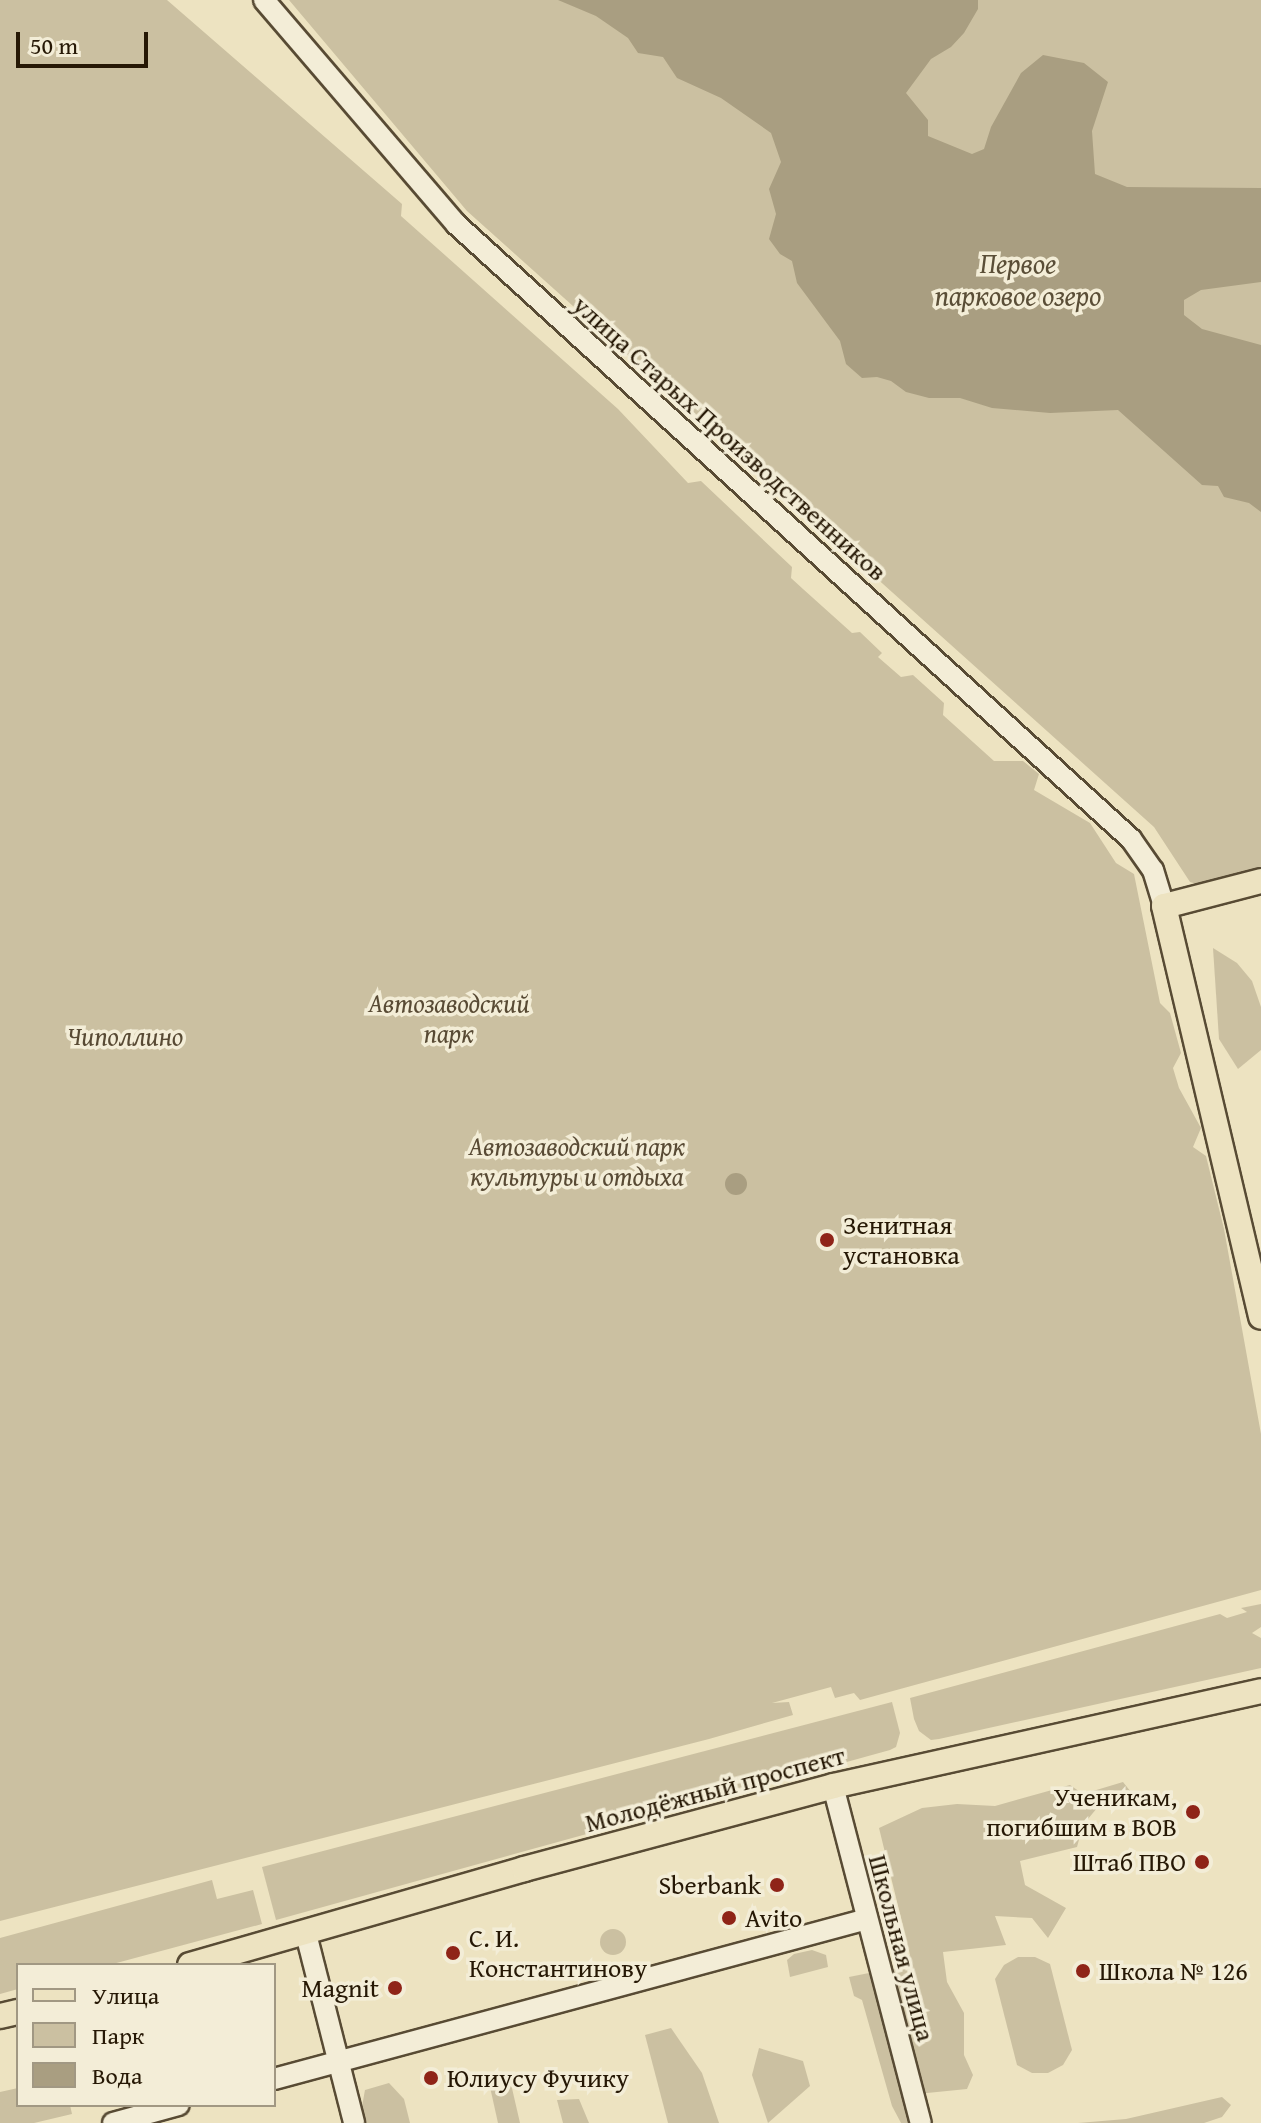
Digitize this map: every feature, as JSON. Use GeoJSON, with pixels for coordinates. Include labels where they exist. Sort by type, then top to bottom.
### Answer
{"type":"FeatureCollection","features":[{"type":"Feature","properties":{"kind":"main road"},"geometry":{"type":"LineString","coordinates":[[1261,881],[1164,906],[1261,1317]]}},
{"type":"Feature","properties":{"kind":"main road","name":"Молодёжный проспект"},"geometry":{"type":"LineString","coordinates":[[197,1963],[524,1869],[833,1786],[1261,1691]]}},
{"type":"Feature","properties":{"kind":"street","name":"улица Старых Производственников"},"geometry":{"type":"LineString","coordinates":[[264,0],[456,224],[1131,839],[1153,870],[1164,906]]}},
{"type":"Feature","properties":{"kind":"street","name":"Школьная улица"},"geometry":{"type":"LineString","coordinates":[[833,1786],[921,2123]]}},
{"type":"Feature","properties":{"kind":"street"},"geometry":{"type":"LineString","coordinates":[[276,2078],[867,1919]]}},
{"type":"Feature","properties":{"kind":"street"},"geometry":{"type":"LineString","coordinates":[[306,1934],[354,2123]]}},
{"type":"Feature","properties":{"kind":"street"},"geometry":{"type":"LineString","coordinates":[[113,2123],[172,2107]]}},
{"type":"Feature","properties":{"kind":"green space","name":"Автозаводский парк"},"geometry":{"type":"Polygon","coordinates":[[[0,0],[167,0],[402,204],[401,216],[618,409],[688,483],[701,481],[792,567],[791,578],[852,633],[860,632],[882,653],[878,657],[901,677],[913,675],[944,703],[943,715],[994,761],[1023,761],[1039,774],[1034,790],[1090,823],[1116,863],[1134,874],[1160,1003],[1170,1013],[1181,1053],[1173,1068],[1179,1088],[1201,1128],[1193,1147],[1206,1156],[1224,1229],[1261,1434],[1261,1590],[860,1700],[854,1693],[835,1698],[831,1687],[772,1703],[789,1702],[793,1715],[709,1739],[0,1921],[0,0]]]}},
{"type":"Feature","properties":{"kind":"green space"},"geometry":{"type":"Polygon","coordinates":[[[289,0],[1261,0],[1261,871],[1200,885],[1190,882],[1154,827],[467,211],[289,0]]]}},
{"type":"Feature","properties":{"kind":"green space"},"geometry":{"type":"Polygon","coordinates":[[[1213,948],[1237,963],[1252,981],[1261,1007],[1261,1050],[1238,1069],[1219,1039],[1213,948]]]}},
{"type":"Feature","properties":{"kind":"green space"},"geometry":{"type":"Polygon","coordinates":[[[1261,1604],[1261,1627],[1252,1633],[1261,1638],[1261,1668],[939,1739],[931,1740],[919,1731],[914,1719],[910,1698],[1220,1614],[1227,1618],[1247,1612],[1241,1608],[1261,1604]]]}},
{"type":"Feature","properties":{"kind":"green space"},"geometry":{"type":"Polygon","coordinates":[[[892,1702],[900,1733],[896,1747],[890,1750],[276,1920],[262,1867],[892,1702]]]}},
{"type":"Feature","properties":{"kind":"green space"},"geometry":{"type":"Polygon","coordinates":[[[1123,1782],[1135,1797],[1102,1802],[1083,1825],[1077,1847],[1020,1861],[1025,1885],[1066,1908],[1048,1938],[1032,1918],[995,1916],[1006,1945],[943,1952],[947,1982],[964,2013],[964,2055],[973,2075],[967,2089],[917,2094],[891,1972],[910,1955],[879,1828],[922,1808],[957,1804],[995,1806],[1070,1785],[1083,1794],[1123,1782]]]}},
{"type":"Feature","properties":{"kind":"green space"},"geometry":{"type":"Polygon","coordinates":[[[212,1880],[217,1899],[253,1890],[262,1924],[116,1963],[16,1963],[16,1990],[0,1994],[0,1938],[212,1880]]]}},
{"type":"Feature","properties":{"kind":"green space"},"geometry":{"type":"Polygon","coordinates":[[[613,1929],[622,1933],[626,1942],[622,1951],[613,1955],[604,1951],[600,1942],[604,1933],[613,1929]]]}},
{"type":"Feature","properties":{"kind":"green space"},"geometry":{"type":"Polygon","coordinates":[[[812,1950],[826,1955],[828,1967],[790,1977],[787,1960],[794,1954],[812,1950]]]}},
{"type":"Feature","properties":{"kind":"green space"},"geometry":{"type":"Polygon","coordinates":[[[1018,1957],[1035,1957],[1050,1964],[1072,2050],[1063,2065],[1048,2073],[1032,2073],[1017,2065],[995,1979],[1004,1965],[1018,1957]]]}},
{"type":"Feature","properties":{"kind":"green space"},"geometry":{"type":"Polygon","coordinates":[[[869,1973],[910,2123],[901,2123],[892,2106],[862,2000],[854,1996],[849,1977],[869,1973]]]}},
{"type":"Feature","properties":{"kind":"green space"},"geometry":{"type":"Polygon","coordinates":[[[671,2028],[702,2073],[719,2123],[668,2123],[645,2035],[671,2028]]]}},
{"type":"Feature","properties":{"kind":"green space"},"geometry":{"type":"Polygon","coordinates":[[[759,2048],[803,2061],[810,2086],[768,2123],[752,2075],[759,2048]]]}},
{"type":"Feature","properties":{"kind":"green space"},"geometry":{"type":"Polygon","coordinates":[[[501,2077],[511,2084],[520,2123],[498,2123],[488,2078],[501,2077]]]}},
{"type":"Feature","properties":{"kind":"green space"},"geometry":{"type":"Polygon","coordinates":[[[389,2083],[404,2099],[410,2123],[364,2123],[361,2112],[365,2090],[389,2083]]]}},
{"type":"Feature","properties":{"kind":"green space"},"geometry":{"type":"Polygon","coordinates":[[[16,2088],[16,2107],[70,2107],[72,2114],[34,2123],[0,2123],[0,2092],[16,2088]]]}},
{"type":"Feature","properties":{"kind":"green space"},"geometry":{"type":"Polygon","coordinates":[[[1222,2097],[1231,2105],[1222,2117],[1204,2123],[1078,2123],[1126,2119],[1222,2097]]]}},
{"type":"Feature","properties":{"kind":"green space"},"geometry":{"type":"Polygon","coordinates":[[[579,2099],[589,2123],[563,2123],[557,2100],[579,2099]]]}},
{"type":"Feature","properties":{"kind":"water","name":"Первое парковое озеро"},"geometry":{"type":"Polygon","coordinates":[[[558,0],[978,0],[978,9],[964,33],[951,47],[931,59],[906,93],[928,120],[928,136],[972,154],[984,149],[991,127],[1021,73],[1043,55],[1084,63],[1108,82],[1092,131],[1095,174],[1127,187],[1261,188],[1261,282],[1201,290],[1184,300],[1184,315],[1202,329],[1261,345],[1261,512],[1249,503],[1224,497],[1218,486],[1202,485],[1118,410],[1050,413],[992,408],[960,398],[929,398],[906,392],[891,381],[877,377],[862,378],[846,364],[840,341],[797,283],[792,261],[780,254],[769,239],[776,214],[769,189],[781,162],[771,133],[721,98],[677,78],[663,57],[638,53],[628,38],[596,16],[558,0]]]}},
{"type":"Feature","properties":{"kind":"water"},"geometry":{"type":"Polygon","coordinates":[[[736,1173],[744,1176],[747,1184],[744,1192],[736,1195],[728,1192],[725,1184],[728,1176],[736,1173]]]}},
{"type":"Feature","properties":{"kind":"place","name":"Зенитная установка"},"geometry":{"type":"Point","coordinates":[827,1240]}},
{"type":"Feature","properties":{"kind":"place","name":"Ученикам, погибшим в ВОВ"},"geometry":{"type":"Point","coordinates":[1193,1812]}},
{"type":"Feature","properties":{"kind":"place","name":"Штаб ПВО"},"geometry":{"type":"Point","coordinates":[1202,1862]}},
{"type":"Feature","properties":{"kind":"place","name":"Sberbank"},"geometry":{"type":"Point","coordinates":[777,1885]}},
{"type":"Feature","properties":{"kind":"place","name":"Avito"},"geometry":{"type":"Point","coordinates":[729,1918]}},
{"type":"Feature","properties":{"kind":"place","name":"С. И. Константинову"},"geometry":{"type":"Point","coordinates":[453,1953]}},
{"type":"Feature","properties":{"kind":"place","name":"Школа № 126"},"geometry":{"type":"Point","coordinates":[1083,1971]}},
{"type":"Feature","properties":{"kind":"place","name":"Magnit"},"geometry":{"type":"Point","coordinates":[395,1988]}},
{"type":"Feature","properties":{"kind":"place","name":"Юлиусу Фучику"},"geometry":{"type":"Point","coordinates":[431,2078]}},
{"type":"Feature","properties":{"kind":"park label","name":"Чиполлино"},"geometry":{"type":"Point","coordinates":[125,1036]}},
{"type":"Feature","properties":{"kind":"park label","name":"Автозаводский парк культуры и отдыха"},"geometry":{"type":"Point","coordinates":[577,1161]}}]}
